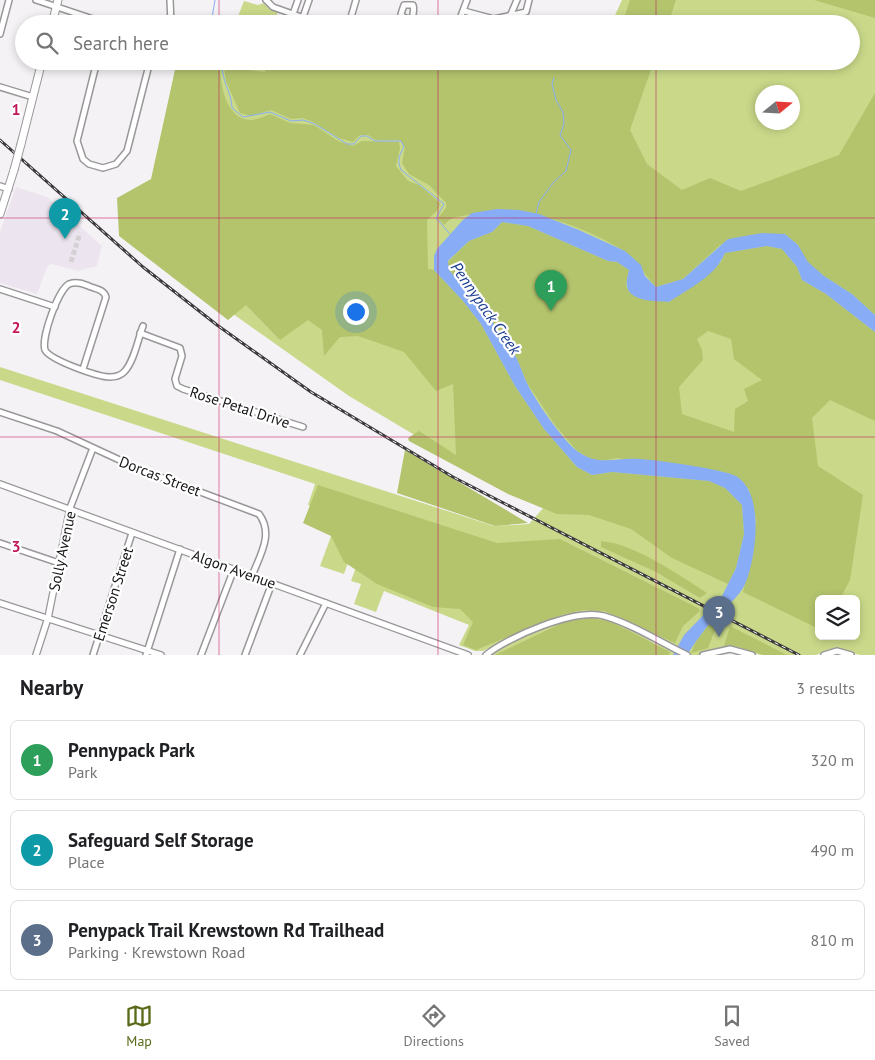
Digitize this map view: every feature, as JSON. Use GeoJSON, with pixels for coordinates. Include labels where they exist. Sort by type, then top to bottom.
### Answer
{"type":"FeatureCollection","features":[{"type":"Feature","properties":{"kind":"main road"},"geometry":{"type":"LineString","coordinates":[[0,214],[9,189],[40,70]]}},
{"type":"Feature","properties":{"kind":"street"},"geometry":{"type":"LineString","coordinates":[[0,34],[9,0]]}},
{"type":"Feature","properties":{"kind":"street"},"geometry":{"type":"LineString","coordinates":[[36,0],[57,4],[84,15]]}},
{"type":"Feature","properties":{"kind":"street"},"geometry":{"type":"LineString","coordinates":[[170,0],[171,15]]}},
{"type":"Feature","properties":{"kind":"street"},"geometry":{"type":"LineString","coordinates":[[266,0],[273,7],[296,15]]}},
{"type":"Feature","properties":{"kind":"street"},"geometry":{"type":"LineString","coordinates":[[293,14],[298,0]]}},
{"type":"Feature","properties":{"kind":"street"},"geometry":{"type":"LineString","coordinates":[[304,15],[309,0]]}},
{"type":"Feature","properties":{"kind":"street"},"geometry":{"type":"LineString","coordinates":[[351,15],[356,0]]}},
{"type":"Feature","properties":{"kind":"street"},"geometry":{"type":"LineString","coordinates":[[462,15],[468,0]]}},
{"type":"Feature","properties":{"kind":"street"},"geometry":{"type":"LineString","coordinates":[[511,14],[517,0]]}},
{"type":"Feature","properties":{"kind":"street"},"geometry":{"type":"LineString","coordinates":[[508,15],[526,12],[530,0]]}},
{"type":"Feature","properties":{"kind":"street"},"geometry":{"type":"LineString","coordinates":[[464,11],[479,15]]}},
{"type":"Feature","properties":{"kind":"street"},"geometry":{"type":"LineString","coordinates":[[95,70],[77,141],[83,158],[97,167],[110,168],[120,161],[127,151],[148,70]]}},
{"type":"Feature","properties":{"kind":"street"},"geometry":{"type":"LineString","coordinates":[[0,87],[33,97]]}},
{"type":"Feature","properties":{"kind":"street"},"geometry":{"type":"LineString","coordinates":[[0,186],[9,189]]}},
{"type":"Feature","properties":{"kind":"street"},"geometry":{"type":"LineString","coordinates":[[83,369],[105,301],[104,293],[81,283],[73,283],[60,293],[44,339],[46,352],[54,359],[83,369],[114,377],[125,371],[142,326]]}},
{"type":"Feature","properties":{"kind":"street"},"geometry":{"type":"LineString","coordinates":[[0,289],[55,307]]}},
{"type":"Feature","properties":{"kind":"street","name":"Rose Petal Drive"},"geometry":{"type":"LineString","coordinates":[[140,333],[180,348],[182,356],[175,379],[177,386],[303,427]]}},
{"type":"Feature","properties":{"kind":"street","name":"Dorcas Street"},"geometry":{"type":"LineString","coordinates":[[0,412],[58,431],[139,469],[259,514],[264,521],[267,532],[252,576]]}},
{"type":"Feature","properties":{"kind":"street","name":"Solly Avenue"},"geometry":{"type":"LineString","coordinates":[[36,655],[48,618],[70,508],[93,448]]}},
{"type":"Feature","properties":{"kind":"street","name":"Algon Avenue"},"geometry":{"type":"LineString","coordinates":[[0,484],[468,655]]}},
{"type":"Feature","properties":{"kind":"street","name":"Emerson Street"},"geometry":{"type":"LineString","coordinates":[[93,655],[132,533]]}},
{"type":"Feature","properties":{"kind":"street"},"geometry":{"type":"LineString","coordinates":[[0,543],[59,563]]}},
{"type":"Feature","properties":{"kind":"street"},"geometry":{"type":"LineString","coordinates":[[146,653],[180,549]]}},
{"type":"Feature","properties":{"kind":"street"},"geometry":{"type":"LineString","coordinates":[[201,655],[234,569]]}},
{"type":"Feature","properties":{"kind":"street"},"geometry":{"type":"LineString","coordinates":[[245,655],[272,583]]}},
{"type":"Feature","properties":{"kind":"street"},"geometry":{"type":"LineString","coordinates":[[0,603],[146,653],[161,655]]}},
{"type":"Feature","properties":{"kind":"street"},"geometry":{"type":"LineString","coordinates":[[300,655],[326,603]]}},
{"type":"Feature","properties":{"kind":"street"},"geometry":{"type":"LineString","coordinates":[[486,655],[527,633],[574,616],[603,616],[687,655]]}},
{"type":"Feature","properties":{"kind":"street"},"geometry":{"type":"LineString","coordinates":[[703,655],[727,649],[740,650],[752,655]]}},
{"type":"Feature","properties":{"kind":"street"},"geometry":{"type":"LineString","coordinates":[[824,655],[837,652],[851,655]]}},
{"type":"Feature","properties":{"kind":"shaded area"},"geometry":{"type":"Polygon","coordinates":[[[16,187],[47,197],[102,246],[97,266],[78,271],[51,264],[47,267],[37,294],[0,283],[0,232],[16,187]]]}},
{"type":"Feature","properties":{"kind":"green space"},"geometry":{"type":"Polygon","coordinates":[[[622,0],[875,0],[875,655],[860,655],[835,648],[816,655],[760,655],[741,648],[728,646],[708,651],[705,655],[491,655],[513,642],[542,630],[585,617],[604,618],[612,621],[658,645],[661,639],[617,617],[587,611],[555,619],[483,651],[475,651],[459,645],[469,625],[384,591],[376,612],[354,604],[361,584],[351,581],[363,548],[354,545],[344,574],[320,566],[337,520],[308,505],[315,484],[0,380],[0,367],[494,526],[529,524],[546,505],[413,434],[349,396],[188,282],[140,238],[175,70],[860,70],[860,15],[615,15],[622,0]]]}},
{"type":"Feature","properties":{"kind":"green space"},"geometry":{"type":"Polygon","coordinates":[[[630,0],[676,0],[671,15],[625,15],[630,0]]]}},
{"type":"Feature","properties":{"kind":"green space"},"geometry":{"type":"Polygon","coordinates":[[[814,0],[875,0],[875,18],[814,0]]]}},
{"type":"Feature","properties":{"kind":"green space"},"geometry":{"type":"Polygon","coordinates":[[[244,1],[258,5],[264,3],[278,12],[277,15],[239,15],[244,1]]]}},
{"type":"Feature","properties":{"kind":"green space"},"geometry":{"type":"Polygon","coordinates":[[[175,70],[220,70],[221,82],[226,100],[230,108],[243,119],[252,120],[270,114],[290,123],[314,125],[338,141],[353,146],[362,141],[399,142],[400,148],[396,166],[408,181],[419,185],[440,203],[438,210],[427,220],[428,269],[434,270],[463,301],[481,324],[515,386],[544,429],[577,467],[592,475],[612,472],[709,481],[725,488],[742,505],[744,534],[736,568],[728,584],[672,558],[631,529],[589,515],[557,514],[508,494],[409,441],[408,438],[419,431],[456,455],[453,384],[436,391],[404,352],[358,336],[340,337],[324,356],[322,330],[308,320],[280,340],[246,305],[228,320],[119,236],[117,198],[151,179],[175,70]]]}},
{"type":"Feature","properties":{"kind":"green space"},"geometry":{"type":"Polygon","coordinates":[[[224,70],[265,72],[265,70],[651,70],[630,130],[647,164],[682,190],[710,178],[741,191],[839,155],[875,93],[875,315],[852,294],[824,276],[807,262],[798,245],[785,234],[720,245],[683,279],[656,287],[638,263],[624,251],[578,228],[544,217],[528,213],[491,210],[455,217],[444,225],[438,218],[446,208],[446,203],[429,185],[409,174],[402,163],[405,147],[400,140],[376,140],[368,135],[360,135],[353,142],[339,138],[303,118],[291,119],[271,110],[251,116],[240,113],[226,81],[224,70]]]}},
{"type":"Feature","properties":{"kind":"green space"},"geometry":{"type":"Polygon","coordinates":[[[502,222],[528,226],[608,261],[617,262],[629,270],[626,285],[629,292],[669,302],[721,262],[725,253],[767,246],[782,249],[797,267],[802,280],[826,294],[875,332],[875,421],[830,400],[812,418],[818,466],[863,495],[850,580],[842,595],[815,595],[815,627],[743,592],[752,557],[756,519],[749,489],[699,468],[617,458],[597,462],[577,451],[555,425],[527,383],[515,355],[496,327],[449,270],[448,262],[469,241],[492,232],[502,222]],[[708,331],[697,339],[702,350],[703,360],[679,387],[682,414],[734,432],[735,409],[748,401],[744,389],[762,380],[734,359],[731,339],[708,331]]]}},
{"type":"Feature","properties":{"kind":"green space"},"geometry":{"type":"Polygon","coordinates":[[[405,450],[528,523],[495,526],[397,493],[405,450]]]}},
{"type":"Feature","properties":{"kind":"green space"},"geometry":{"type":"Polygon","coordinates":[[[318,485],[497,543],[560,539],[698,608],[700,611],[683,626],[675,643],[604,611],[584,610],[564,614],[476,650],[463,645],[473,622],[460,609],[433,607],[377,584],[344,562],[331,536],[303,523],[318,485]]]}},
{"type":"Feature","properties":{"kind":"green space"},"geometry":{"type":"Polygon","coordinates":[[[601,541],[614,543],[642,554],[670,569],[707,593],[700,598],[656,572],[601,547],[601,541]]]}},
{"type":"Feature","properties":{"kind":"green space"},"geometry":{"type":"Polygon","coordinates":[[[589,618],[610,621],[670,652],[669,655],[495,655],[564,622],[589,618]]]}},
{"type":"Feature","properties":{"kind":"green space"},"geometry":{"type":"Polygon","coordinates":[[[714,618],[719,620],[708,648],[691,653],[696,641],[714,618]]]}},
{"type":"Feature","properties":{"kind":"green space"},"geometry":{"type":"Polygon","coordinates":[[[730,626],[787,655],[764,655],[734,646],[724,646],[730,626]]]}},
{"type":"Feature","properties":{"kind":"water"},"geometry":{"type":"Polygon","coordinates":[[[497,209],[519,210],[539,214],[625,251],[641,265],[645,276],[656,287],[683,279],[728,239],[762,233],[785,234],[798,245],[808,262],[824,276],[852,294],[875,315],[875,332],[826,294],[802,280],[797,267],[782,249],[767,246],[725,253],[715,269],[693,287],[669,302],[638,298],[629,291],[627,286],[629,270],[617,262],[608,261],[528,226],[502,222],[492,232],[469,241],[448,261],[449,270],[507,342],[519,363],[530,389],[542,408],[564,438],[577,451],[585,456],[600,460],[639,459],[704,468],[729,473],[745,484],[755,510],[756,526],[750,571],[743,588],[736,598],[710,623],[687,655],[673,655],[684,635],[722,596],[736,568],[744,534],[742,505],[725,488],[709,481],[612,472],[592,475],[577,467],[544,429],[515,386],[481,324],[463,301],[434,270],[434,256],[437,249],[463,220],[472,213],[497,209]]]}},
{"type":"Feature","properties":{"kind":"waterway"},"geometry":{"type":"LineString","coordinates":[[212,15],[215,0]]}},
{"type":"Feature","properties":{"kind":"waterway"},"geometry":{"type":"LineString","coordinates":[[222,70],[232,108],[243,117],[270,112],[291,121],[303,120],[315,124],[347,144],[354,144],[361,136],[367,136],[375,141],[401,141],[404,147],[399,158],[401,170],[444,204],[436,218],[450,234]]}},
{"type":"Feature","properties":{"kind":"waterway"},"geometry":{"type":"LineString","coordinates":[[536,214],[539,202],[553,183],[566,171],[571,150],[560,135],[564,124],[563,112],[556,100],[552,84],[554,78]]}},
{"type":"Feature","properties":{"kind":"tunnel"},"geometry":{"type":"LineString","coordinates":[[71,262],[80,233]]}},
{"type":"Feature","properties":{"kind":"railway"},"geometry":{"type":"LineString","coordinates":[[0,140],[143,267],[217,325],[311,392],[453,477],[799,655]]}},
{"type":"Feature","properties":{"kind":"place","name":"Safeguard Self Storage"},"geometry":{"type":"Point","coordinates":[65,239]}},
{"type":"Feature","properties":{"kind":"place","name":"Pennypack Park"},"geometry":{"type":"Point","coordinates":[551,311]}},
{"type":"Feature","properties":{"kind":"place","name":"Penypack Trail Krewstown Rd Trailhead"},"geometry":{"type":"Point","coordinates":[719,637]}},
{"type":"Feature","properties":{"kind":"water label","name":"Pennypack Creek"},"geometry":{"type":"Point","coordinates":[486,308]}}]}
